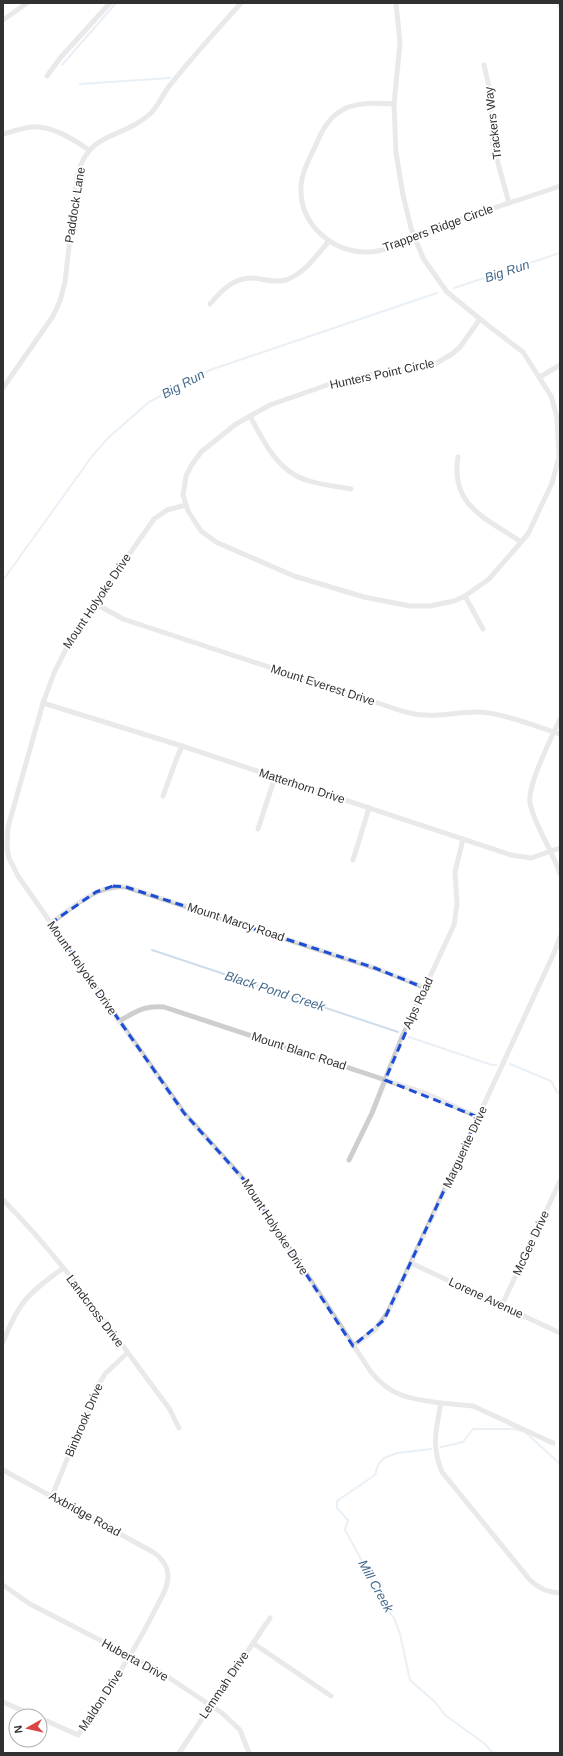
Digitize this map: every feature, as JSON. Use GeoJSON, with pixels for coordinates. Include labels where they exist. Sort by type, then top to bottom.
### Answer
{"type":"FeatureCollection","features":[{"type":"Feature","properties":{"kind":"street"},"geometry":{"type":"LineString","coordinates":[[3,20],[27,3]]}},
{"type":"Feature","properties":{"kind":"street"},"geometry":{"type":"LineString","coordinates":[[47,76],[61,57],[110,3]]}},
{"type":"Feature","properties":{"kind":"street","name":"Paddock Lane"},"geometry":{"type":"LineString","coordinates":[[3,388],[53,316],[60,301],[65,282],[77,176],[81,162],[89,150],[102,139],[129,128],[150,113],[188,63],[241,3]]}},
{"type":"Feature","properties":{"kind":"street","name":"Hunters Point Circle"},"geometry":{"type":"LineString","coordinates":[[396,3],[400,43],[394,104],[398,168],[403,195],[414,237],[429,268],[447,292],[523,352],[551,396],[557,418],[559,457],[552,483],[528,534],[489,579],[466,596],[442,604],[430,606],[410,606],[364,598],[294,576],[216,542],[201,531],[188,511],[183,495],[184,485],[196,457],[236,424],[270,405],[330,384],[366,375],[424,367],[435,364],[452,354],[460,347],[480,319]]}},
{"type":"Feature","properties":{"kind":"street","name":"Trackers Way"},"geometry":{"type":"LineString","coordinates":[[484,65],[489,87],[493,144],[509,203]]}},
{"type":"Feature","properties":{"kind":"street","name":"Trappers Ridge Circle"},"geometry":{"type":"LineString","coordinates":[[394,104],[362,104],[347,108],[335,115],[322,130],[304,170],[301,186],[303,204],[307,216],[318,232],[329,241],[354,251],[370,252],[396,245],[456,221],[560,186]]}},
{"type":"Feature","properties":{"kind":"street"},"geometry":{"type":"LineString","coordinates":[[3,134],[31,127],[41,127],[76,141],[89,150]]}},
{"type":"Feature","properties":{"kind":"street"},"geometry":{"type":"LineString","coordinates":[[210,304],[235,281],[241,279],[252,278],[278,281],[294,276],[309,265],[329,241]]}},
{"type":"Feature","properties":{"kind":"street"},"geometry":{"type":"LineString","coordinates":[[540,377],[560,365]]}},
{"type":"Feature","properties":{"kind":"street"},"geometry":{"type":"LineString","coordinates":[[250,416],[269,450],[277,460],[295,475],[305,480],[351,489]]}},
{"type":"Feature","properties":{"kind":"street"},"geometry":{"type":"LineString","coordinates":[[458,457],[456,481],[459,490],[471,508],[521,542]]}},
{"type":"Feature","properties":{"kind":"street","name":"Mount Holyoke Drive"},"geometry":{"type":"LineString","coordinates":[[186,505],[167,510],[154,519],[94,603],[67,644],[56,667],[43,703],[11,815],[6,840],[12,865],[184,1113],[246,1182],[370,1372],[392,1390],[408,1398],[473,1406],[553,1443]]}},
{"type":"Feature","properties":{"kind":"street"},"geometry":{"type":"LineString","coordinates":[[466,596],[483,629]]}},
{"type":"Feature","properties":{"kind":"street","name":"Mount Everest Drive"},"geometry":{"type":"LineString","coordinates":[[94,603],[122,619],[405,712],[436,716],[480,712],[560,734]]}},
{"type":"Feature","properties":{"kind":"street","name":"Matterhorn Drive"},"geometry":{"type":"LineString","coordinates":[[43,703],[182,746],[522,857],[536,857],[560,848]]}},
{"type":"Feature","properties":{"kind":"street"},"geometry":{"type":"LineString","coordinates":[[560,719],[532,783],[530,798],[534,814],[552,851],[560,874]]}},
{"type":"Feature","properties":{"kind":"street"},"geometry":{"type":"LineString","coordinates":[[163,796],[182,746]]}},
{"type":"Feature","properties":{"kind":"street"},"geometry":{"type":"LineString","coordinates":[[258,829],[275,777]]}},
{"type":"Feature","properties":{"kind":"street"},"geometry":{"type":"LineString","coordinates":[[353,860],[369,808]]}},
{"type":"Feature","properties":{"kind":"street","name":"Alps Road"},"geometry":{"type":"LineString","coordinates":[[348,1160],[372,1114],[425,988],[451,933],[457,904],[455,872],[463,839]]}},
{"type":"Feature","properties":{"kind":"street","name":"Mount Marcy Road"},"geometry":{"type":"LineString","coordinates":[[51,923],[96,892],[113,886],[126,887],[375,968],[425,988]]}},
{"type":"Feature","properties":{"kind":"street","name":"Marguerite Drive"},"geometry":{"type":"LineString","coordinates":[[353,1346],[375,1330],[384,1320],[554,953],[560,937]]}},
{"type":"Feature","properties":{"kind":"street","name":"Mount Blanc Road"},"geometry":{"type":"LineString","coordinates":[[119,1021],[143,1008],[154,1006],[164,1007],[431,1095],[478,1117]]}},
{"type":"Feature","properties":{"kind":"street","name":"McGee Drive"},"geometry":{"type":"LineString","coordinates":[[502,1305],[560,1181]]}},
{"type":"Feature","properties":{"kind":"street","name":"Landcross Drive"},"geometry":{"type":"LineString","coordinates":[[3,1200],[38,1237],[63,1268],[169,1408],[179,1428]]}},
{"type":"Feature","properties":{"kind":"street","name":"Lorene Avenue"},"geometry":{"type":"LineString","coordinates":[[411,1263],[560,1333]]}},
{"type":"Feature","properties":{"kind":"street"},"geometry":{"type":"LineString","coordinates":[[3,1342],[11,1322],[23,1301],[37,1287],[63,1268]]}},
{"type":"Feature","properties":{"kind":"street","name":"Binbrook Drive"},"geometry":{"type":"LineString","coordinates":[[52,1496],[96,1389],[105,1374],[127,1353]]}},
{"type":"Feature","properties":{"kind":"street"},"geometry":{"type":"LineString","coordinates":[[440,1403],[435,1436],[436,1457],[442,1472],[530,1580],[539,1588],[548,1592],[560,1593]]}},
{"type":"Feature","properties":{"kind":"street","name":"Axbridge Road"},"geometry":{"type":"LineString","coordinates":[[3,1470],[153,1552],[164,1564]]}},
{"type":"Feature","properties":{"kind":"street","name":"Maldon Drive"},"geometry":{"type":"LineString","coordinates":[[48,1722],[78,1735],[136,1648],[166,1588],[168,1576],[164,1564]]}},
{"type":"Feature","properties":{"kind":"street","name":"Huberta Drive"},"geometry":{"type":"LineString","coordinates":[[3,1585],[30,1604],[163,1673],[230,1719],[240,1730],[249,1753]]}},
{"type":"Feature","properties":{"kind":"street","name":"Lemmah Drive"},"geometry":{"type":"LineString","coordinates":[[179,1753],[270,1618]]}},
{"type":"Feature","properties":{"kind":"street"},"geometry":{"type":"LineString","coordinates":[[253,1643],[331,1696]]}},
{"type":"Feature","properties":{"kind":"street"},"geometry":{"type":"LineString","coordinates":[[3,1702],[17,1708]]}},
{"type":"Feature","properties":{"kind":"highlighted area"},"geometry":{"type":"Polygon","coordinates":[[[113,886],[126,887],[375,968],[425,988],[385,1080],[478,1117],[384,1320],[353,1346],[246,1182],[184,1113],[51,923],[96,892],[113,886]]]}},
{"type":"Feature","properties":{"kind":"waterway"},"geometry":{"type":"LineString","coordinates":[[62,65],[116,3]]}},
{"type":"Feature","properties":{"kind":"waterway"},"geometry":{"type":"LineString","coordinates":[[80,84],[170,78]]}},
{"type":"Feature","properties":{"kind":"waterway","name":"Big Run"},"geometry":{"type":"LineString","coordinates":[[454,288],[560,253]]}},
{"type":"Feature","properties":{"kind":"waterway","name":"Big Run"},"geometry":{"type":"LineString","coordinates":[[3,580],[93,455],[108,438],[149,402],[210,370],[437,293]]}},
{"type":"Feature","properties":{"kind":"waterway","name":"Black Pond Creek"},"geometry":{"type":"LineString","coordinates":[[152,950],[398,1032]]}},
{"type":"Feature","properties":{"kind":"waterway","name":"Black Pond Creek"},"geometry":{"type":"LineString","coordinates":[[409,1037],[492,1065],[496,1065]]}},
{"type":"Feature","properties":{"kind":"waterway","name":"Black Pond Creek"},"geometry":{"type":"LineString","coordinates":[[510,1064],[551,1081],[557,1092],[560,1093]]}},
{"type":"Feature","properties":{"kind":"waterway","name":"Mill Creek"},"geometry":{"type":"LineString","coordinates":[[441,1447],[463,1442],[473,1429],[515,1429],[525,1432],[560,1464]]}},
{"type":"Feature","properties":{"kind":"waterway","name":"Mill Creek"},"geometry":{"type":"LineString","coordinates":[[431,1449],[397,1453],[384,1458],[378,1465],[375,1475],[337,1501],[337,1508],[348,1520],[345,1530],[380,1594],[386,1608],[394,1618],[400,1634],[410,1680],[435,1702],[445,1715],[485,1744],[493,1753]]}}]}
